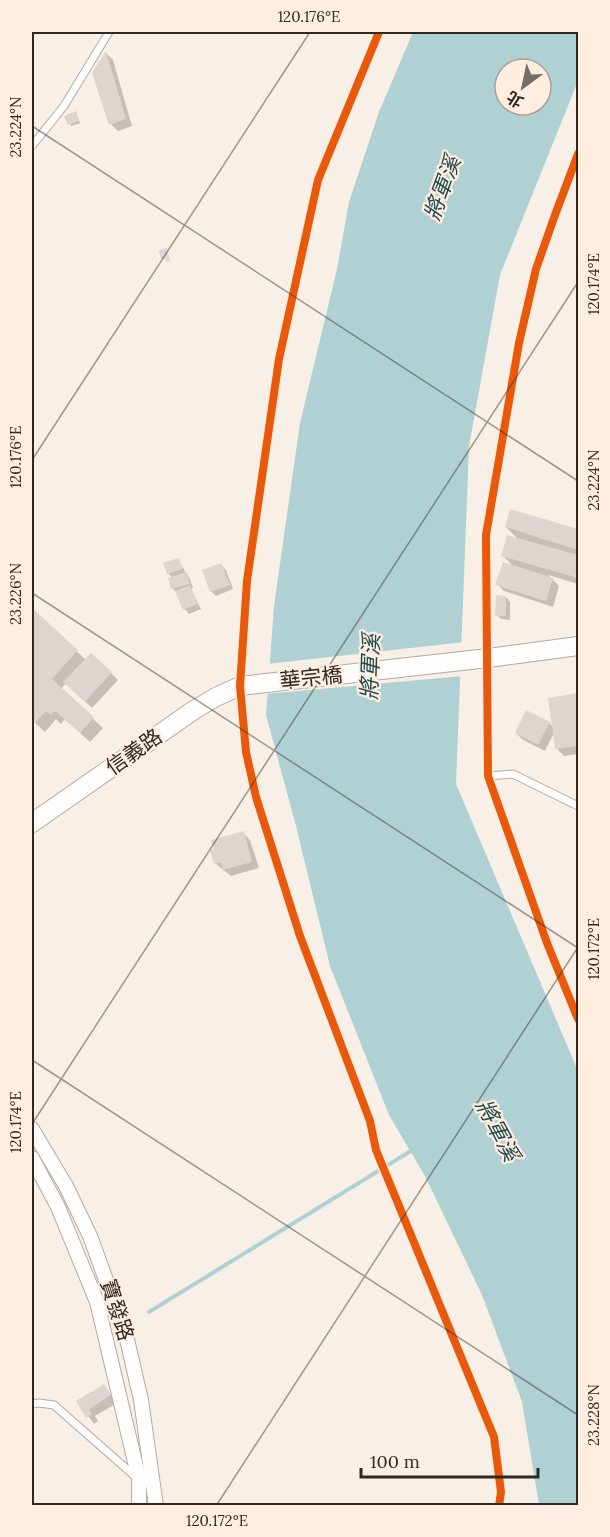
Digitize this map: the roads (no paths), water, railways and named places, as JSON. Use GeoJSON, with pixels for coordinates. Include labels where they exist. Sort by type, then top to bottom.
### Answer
{"type":"FeatureCollection","features":[{"type":"Feature","properties":{"kind":"street","name":"華宗橋"},"geometry":{"type":"LineString","coordinates":[[240,686],[579,646]]}},
{"type":"Feature","properties":{"kind":"street","name":"信義路"},"geometry":{"type":"LineString","coordinates":[[32,823],[194,710],[240,686]]}},
{"type":"Feature","properties":{"kind":"street","name":"寶發路"},"geometry":{"type":"LineString","coordinates":[[32,1129],[66,1186],[90,1236],[110,1286],[126,1335],[141,1400],[158,1503]]}},
{"type":"Feature","properties":{"kind":"street","name":"寶發路"},"geometry":{"type":"LineString","coordinates":[[32,1158],[58,1207],[97,1302],[139,1479],[139,1506]]}},
{"type":"Feature","properties":{"kind":"lane"},"geometry":{"type":"LineString","coordinates":[[32,146],[64,106],[109,32]]}},
{"type":"Feature","properties":{"kind":"lane"},"geometry":{"type":"LineString","coordinates":[[379,32],[318,180],[279,359],[247,581],[240,686],[246,752],[256,797],[297,926],[370,1121],[376,1150],[494,1437],[501,1492],[499,1506]]}},
{"type":"Feature","properties":{"kind":"lane"},"geometry":{"type":"LineString","coordinates":[[579,154],[536,269],[519,343],[486,534],[488,776],[547,943],[579,1019]]}},
{"type":"Feature","properties":{"kind":"lane"},"geometry":{"type":"LineString","coordinates":[[488,776],[513,774],[579,806]]}},
{"type":"Feature","properties":{"kind":"lane"},"geometry":{"type":"LineString","coordinates":[[32,1404],[54,1405],[139,1479],[158,1503]]}},
{"type":"Feature","properties":{"kind":"water","name":"將軍溪"},"geometry":{"type":"Polygon","coordinates":[[[413,32],[578,32],[578,81],[500,275],[469,446],[456,784],[578,1071],[578,1505],[539,1505],[522,1402],[482,1295],[425,1176],[389,1115],[330,966],[266,715],[274,606],[300,423],[337,269],[349,202],[379,112],[413,32]]]}},
{"type":"Feature","properties":{"kind":"waterway"},"geometry":{"type":"LineString","coordinates":[[149,1312],[414,1149]]}}]}
